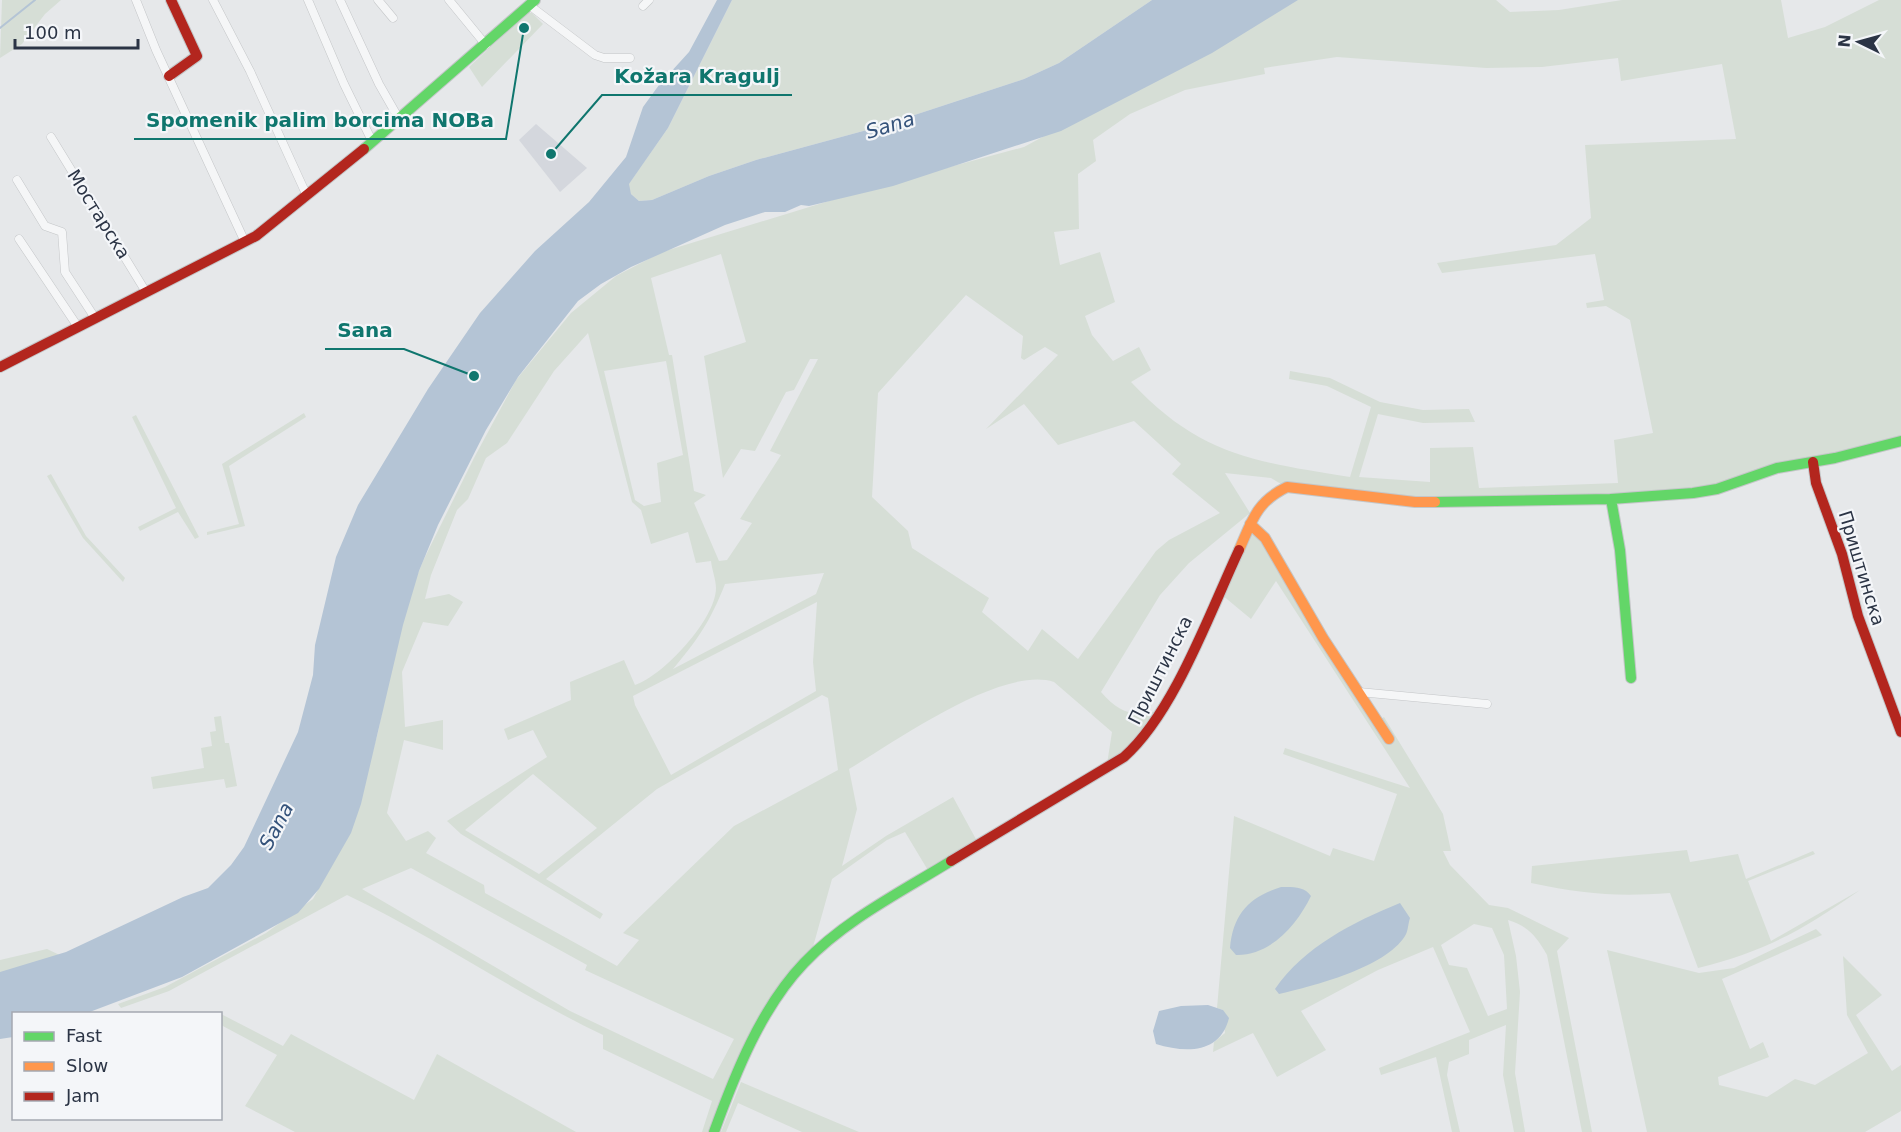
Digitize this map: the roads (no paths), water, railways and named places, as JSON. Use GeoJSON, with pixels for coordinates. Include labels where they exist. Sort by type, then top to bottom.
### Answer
{"type":"FeatureCollection","features":[{"type":"Feature","properties":{"kind":"street"},"geometry":{"type":"LineString","coordinates":[[135,0],[245,242]]}},
{"type":"Feature","properties":{"kind":"street"},"geometry":{"type":"LineString","coordinates":[[169,76],[197,56],[171,0]]}},
{"type":"Feature","properties":{"kind":"street"},"geometry":{"type":"LineString","coordinates":[[213,0],[250,71],[307,196]]}},
{"type":"Feature","properties":{"kind":"street"},"geometry":{"type":"LineString","coordinates":[[308,0],[344,84],[372,141]]}},
{"type":"Feature","properties":{"kind":"street"},"geometry":{"type":"LineString","coordinates":[[340,0],[379,84],[399,119]]}},
{"type":"Feature","properties":{"kind":"street"},"geometry":{"type":"LineString","coordinates":[[378,0],[393,18]]}},
{"type":"Feature","properties":{"kind":"street"},"geometry":{"type":"LineString","coordinates":[[449,0],[486,45]]}},
{"type":"Feature","properties":{"kind":"street"},"geometry":{"type":"LineString","coordinates":[[0,367],[245,242],[307,196],[486,45],[532,3],[595,55],[604,58],[630,58]]}},
{"type":"Feature","properties":{"kind":"street","name":"Мостарска"},"geometry":{"type":"LineString","coordinates":[[51,137],[146,292]]}},
{"type":"Feature","properties":{"kind":"street"},"geometry":{"type":"LineString","coordinates":[[17,180],[45,226],[62,232],[65,272],[95,318]]}},
{"type":"Feature","properties":{"kind":"street"},"geometry":{"type":"LineString","coordinates":[[19,239],[78,327]]}},
{"type":"Feature","properties":{"kind":"street","name":"Приштинска"},"geometry":{"type":"LineString","coordinates":[[714,1132],[732,1089],[776,1000],[792,976],[812,956],[839,933],[886,901],[1124,758],[1137,747],[1159,718],[1250,524],[1268,496],[1287,487],[1415,502],[1611,499],[1717,489],[1777,468],[1901,441]]}},
{"type":"Feature","properties":{"kind":"street","name":"Приштинска"},"geometry":{"type":"LineString","coordinates":[[1813,462],[1816,483],[1839,544],[1858,616],[1901,732]]}},
{"type":"Feature","properties":{"kind":"street"},"geometry":{"type":"LineString","coordinates":[[1611,499],[1620,550],[1631,678]]}},
{"type":"Feature","properties":{"kind":"street"},"geometry":{"type":"LineString","coordinates":[[1250,524],[1265,538],[1308,614],[1389,739]]}},
{"type":"Feature","properties":{"kind":"street"},"geometry":{"type":"LineString","coordinates":[[1359,692],[1487,704]]}},
{"type":"Feature","properties":{"kind":"water"},"geometry":{"type":"Polygon","coordinates":[[[717,0],[732,0],[668,128],[629,184],[631,194],[639,201],[652,200],[709,176],[756,160],[878,127],[1024,79],[1059,63],[1152,0],[1298,0],[1212,53],[1061,131],[893,186],[809,206],[801,205],[785,212],[765,212],[725,225],[631,267],[601,284],[578,301],[518,377],[486,430],[438,525],[419,571],[403,625],[361,804],[351,833],[319,889],[298,913],[182,977],[90,1012],[12,1012],[12,1037],[0,1039],[0,972],[66,952],[183,897],[208,888],[231,865],[244,847],[298,732],[313,675],[315,645],[336,557],[358,505],[428,389],[480,313],[535,251],[589,202],[626,157],[643,107],[659,85],[689,52],[717,0]]]}},
{"type":"Feature","properties":{"kind":"water"},"geometry":{"type":"Polygon","coordinates":[[[1281,887],[1302,889],[1311,896],[1298,918],[1281,937],[1260,950],[1236,955],[1230,948],[1239,916],[1260,896],[1281,887]]]}},
{"type":"Feature","properties":{"kind":"water"},"geometry":{"type":"Polygon","coordinates":[[[1400,903],[1410,918],[1407,932],[1395,947],[1382,957],[1329,981],[1279,994],[1275,989],[1287,974],[1315,948],[1347,927],[1400,903]]]}},
{"type":"Feature","properties":{"kind":"water"},"geometry":{"type":"Polygon","coordinates":[[[1208,1005],[1223,1010],[1229,1018],[1225,1030],[1218,1039],[1200,1048],[1190,1049],[1156,1044],[1153,1031],[1159,1011],[1181,1006],[1208,1005]]]}},
{"type":"Feature","properties":{"kind":"waterway"},"geometry":{"type":"LineString","coordinates":[[0,28],[35,0]]}},
{"type":"Feature","properties":{"kind":"place","name":"Spomenik palim borcima NOBa"},"geometry":{"type":"Point","coordinates":[524,28]}},
{"type":"Feature","properties":{"kind":"place","name":"Kožara Kragulj"},"geometry":{"type":"Point","coordinates":[551,154]}},
{"type":"Feature","properties":{"kind":"place","name":"Sana"},"geometry":{"type":"Point","coordinates":[474,376]}}]}
